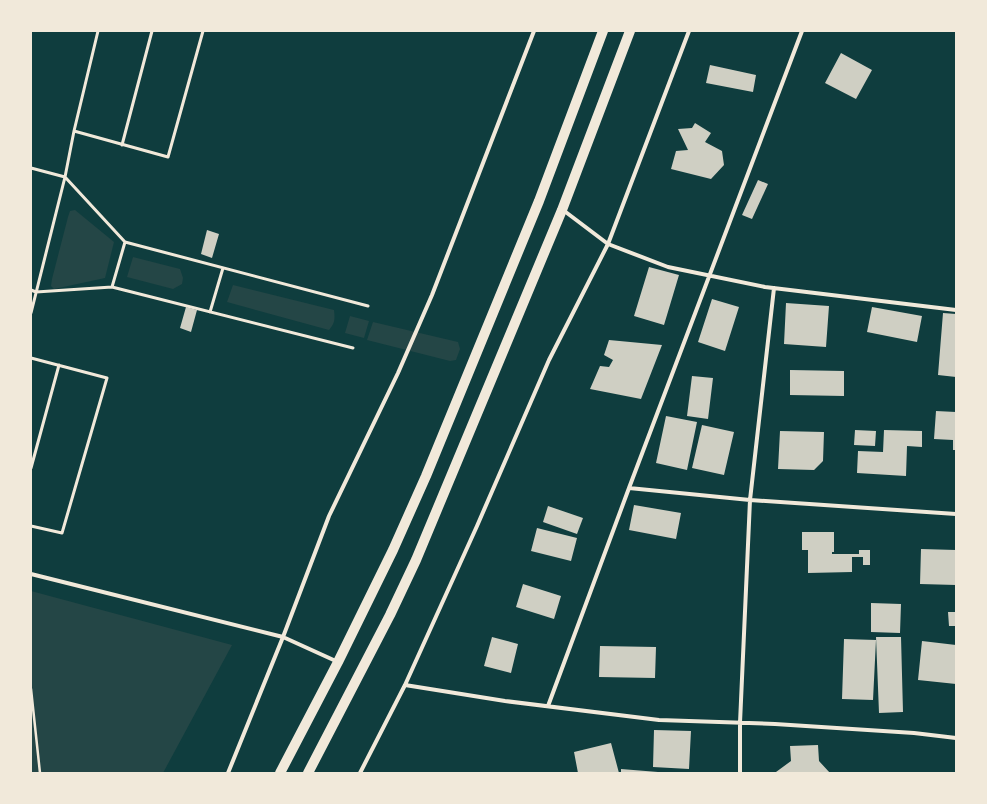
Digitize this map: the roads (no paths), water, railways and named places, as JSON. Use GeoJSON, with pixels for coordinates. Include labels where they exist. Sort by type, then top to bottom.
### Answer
{"type":"FeatureCollection","features":[{"type":"Feature","properties":{"kind":"main road"},"geometry":{"type":"LineString","coordinates":[[280,773],[338,662],[393,550],[426,476],[539,201],[603,31]]}},
{"type":"Feature","properties":{"kind":"main road"},"geometry":{"type":"LineString","coordinates":[[308,773],[383,628],[416,560],[562,210],[630,31]]}},
{"type":"Feature","properties":{"kind":"street"},"geometry":{"type":"LineString","coordinates":[[228,773],[329,516],[398,372],[432,295],[534,31]]}},
{"type":"Feature","properties":{"kind":"street"},"geometry":{"type":"LineString","coordinates":[[360,773],[405,685],[477,526],[549,360],[608,244],[689,31]]}},
{"type":"Feature","properties":{"kind":"street"},"geometry":{"type":"LineString","coordinates":[[548,706],[802,31]]}},
{"type":"Feature","properties":{"kind":"street"},"geometry":{"type":"LineString","coordinates":[[562,210],[608,244],[668,267],[774,288],[956,310]]}},
{"type":"Feature","properties":{"kind":"street"},"geometry":{"type":"LineString","coordinates":[[740,773],[740,723],[750,500],[774,288]]}},
{"type":"Feature","properties":{"kind":"street"},"geometry":{"type":"LineString","coordinates":[[629,488],[750,500],[956,514]]}},
{"type":"Feature","properties":{"kind":"street"},"geometry":{"type":"LineString","coordinates":[[31,574],[283,636],[338,662]]}},
{"type":"Feature","properties":{"kind":"street"},"geometry":{"type":"LineString","coordinates":[[405,685],[504,701],[659,720],[914,733],[956,738]]}},
{"type":"Feature","properties":{"kind":"lane"},"geometry":{"type":"LineString","coordinates":[[31,313],[66,177],[74,131],[98,31]]}},
{"type":"Feature","properties":{"kind":"lane"},"geometry":{"type":"LineString","coordinates":[[122,145],[152,31]]}},
{"type":"Feature","properties":{"kind":"lane"},"geometry":{"type":"LineString","coordinates":[[74,131],[168,157],[203,31]]}},
{"type":"Feature","properties":{"kind":"lane"},"geometry":{"type":"LineString","coordinates":[[31,168],[66,177],[124,242],[368,306]]}},
{"type":"Feature","properties":{"kind":"lane"},"geometry":{"type":"LineString","coordinates":[[112,287],[124,242]]}},
{"type":"Feature","properties":{"kind":"lane"},"geometry":{"type":"LineString","coordinates":[[210,312],[223,268]]}},
{"type":"Feature","properties":{"kind":"lane"},"geometry":{"type":"LineString","coordinates":[[31,290],[36,292],[112,287],[353,348]]}},
{"type":"Feature","properties":{"kind":"lane"},"geometry":{"type":"LineString","coordinates":[[31,358],[107,378],[62,533],[31,526]]}},
{"type":"Feature","properties":{"kind":"lane"},"geometry":{"type":"LineString","coordinates":[[31,468],[59,365]]}}]}
